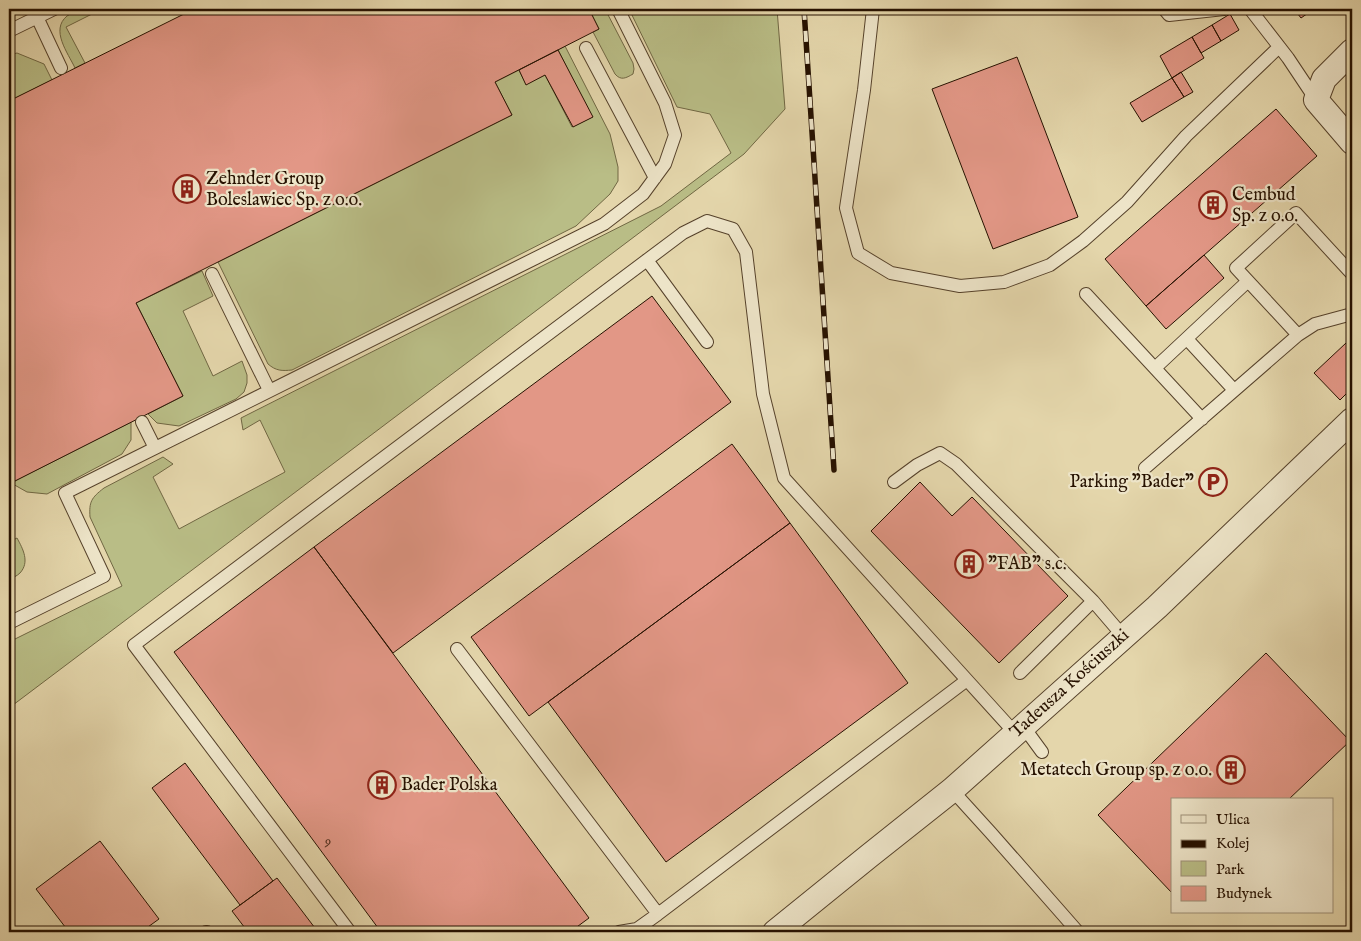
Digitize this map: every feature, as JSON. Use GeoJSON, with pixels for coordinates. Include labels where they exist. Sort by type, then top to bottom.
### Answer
{"type":"FeatureCollection","features":[{"type":"Feature","properties":{"kind":"street"},"geometry":{"type":"LineString","coordinates":[[1352,51],[1324,78],[1316,100],[1352,142]]}},
{"type":"Feature","properties":{"kind":"street","name":"Tadeusza Kościuszki"},"geometry":{"type":"LineString","coordinates":[[774,932],[952,790],[1156,607],[1352,420]]}},
{"type":"Feature","properties":{"kind":"lane"},"geometry":{"type":"LineString","coordinates":[[9,31],[54,9]]}},
{"type":"Feature","properties":{"kind":"lane"},"geometry":{"type":"LineString","coordinates":[[9,623],[104,576],[65,493],[604,224],[642,194],[665,164],[674,135],[665,104],[618,9]]}},
{"type":"Feature","properties":{"kind":"lane"},"geometry":{"type":"LineString","coordinates":[[873,9],[864,90],[846,208],[858,253],[891,273],[960,286],[1004,282],[1050,265],[1083,241],[1127,202],[1186,136],[1279,47]]}},
{"type":"Feature","properties":{"kind":"lane"},"geometry":{"type":"LineString","coordinates":[[1164,9],[1169,15],[1224,9]]}},
{"type":"Feature","properties":{"kind":"lane"},"geometry":{"type":"LineString","coordinates":[[1250,9],[1316,100]]}},
{"type":"Feature","properties":{"kind":"lane"},"geometry":{"type":"LineString","coordinates":[[37,17],[61,68]]}},
{"type":"Feature","properties":{"kind":"lane"},"geometry":{"type":"LineString","coordinates":[[586,48],[655,178]]}},
{"type":"Feature","properties":{"kind":"lane"},"geometry":{"type":"LineString","coordinates":[[1298,335],[1236,268],[1296,213],[1352,274]]}},
{"type":"Feature","properties":{"kind":"lane"},"geometry":{"type":"LineString","coordinates":[[350,932],[134,645],[683,233],[707,221],[734,229],[746,252],[763,394],[784,478],[967,680],[1042,752]]}},
{"type":"Feature","properties":{"kind":"lane"},"geometry":{"type":"LineString","coordinates":[[647,260],[707,342]]}},
{"type":"Feature","properties":{"kind":"lane"},"geometry":{"type":"LineString","coordinates":[[212,274],[269,390]]}},
{"type":"Feature","properties":{"kind":"lane"},"geometry":{"type":"LineString","coordinates":[[1155,368],[1248,281]]}},
{"type":"Feature","properties":{"kind":"lane"},"geometry":{"type":"LineString","coordinates":[[1086,294],[1202,419]]}},
{"type":"Feature","properties":{"kind":"lane"},"geometry":{"type":"LineString","coordinates":[[1145,468],[1298,335],[1315,324],[1352,314]]}},
{"type":"Feature","properties":{"kind":"lane"},"geometry":{"type":"LineString","coordinates":[[1187,338],[1234,390]]}},
{"type":"Feature","properties":{"kind":"lane"},"geometry":{"type":"LineString","coordinates":[[142,422],[154,448]]}},
{"type":"Feature","properties":{"kind":"lane"},"geometry":{"type":"LineString","coordinates":[[894,482],[917,465],[940,453],[956,464],[1093,602],[1124,636]]}},
{"type":"Feature","properties":{"kind":"lane"},"geometry":{"type":"LineString","coordinates":[[1020,673],[1093,602]]}},
{"type":"Feature","properties":{"kind":"lane"},"geometry":{"type":"LineString","coordinates":[[457,649],[658,914]]}},
{"type":"Feature","properties":{"kind":"lane"},"geometry":{"type":"LineString","coordinates":[[619,932],[638,931],[967,680]]}},
{"type":"Feature","properties":{"kind":"lane"},"geometry":{"type":"LineString","coordinates":[[952,790],[1078,932]]}},
{"type":"Feature","properties":{"kind":"green space"},"geometry":{"type":"Polygon","coordinates":[[[82,9],[102,9],[66,27],[85,63],[75,68],[62,42],[60,28],[67,16],[82,9]]]}},
{"type":"Feature","properties":{"kind":"green space"},"geometry":{"type":"Polygon","coordinates":[[[589,9],[605,9],[633,63],[633,74],[626,78],[621,78],[615,74],[593,32],[599,29],[589,9]]]}},
{"type":"Feature","properties":{"kind":"green space"},"geometry":{"type":"Polygon","coordinates":[[[629,9],[777,9],[785,109],[744,154],[9,708],[9,642],[122,586],[90,517],[92,501],[104,488],[163,457],[173,464],[153,477],[179,529],[285,472],[260,420],[243,430],[241,418],[661,206],[731,153],[710,114],[677,107],[629,9]]]}},
{"type":"Feature","properties":{"kind":"green space"},"geometry":{"type":"Polygon","coordinates":[[[565,46],[610,134],[618,167],[618,181],[610,194],[576,226],[292,370],[279,370],[268,364],[218,262],[512,115],[495,82],[519,70],[526,84],[545,75],[572,127],[592,117],[558,50],[565,46]]]}},
{"type":"Feature","properties":{"kind":"green space"},"geometry":{"type":"Polygon","coordinates":[[[17,53],[44,64],[52,80],[9,101],[9,55],[17,53]]]}},
{"type":"Feature","properties":{"kind":"green space"},"geometry":{"type":"Polygon","coordinates":[[[202,271],[213,296],[183,311],[213,376],[242,361],[247,375],[247,383],[244,392],[236,399],[179,426],[157,423],[148,414],[183,396],[136,303],[202,271]]]}},
{"type":"Feature","properties":{"kind":"green space"},"geometry":{"type":"Polygon","coordinates":[[[131,422],[131,440],[122,454],[47,494],[27,492],[11,483],[131,422]]]}},
{"type":"Feature","properties":{"kind":"green space"},"geometry":{"type":"Polygon","coordinates":[[[17,538],[23,551],[25,564],[20,573],[9,580],[9,542],[17,538]]]}},
{"type":"Feature","properties":{"kind":"building","name":"Zehnder Group Boleslawiec Sp. z o.o."},"geometry":{"type":"Polygon","coordinates":[[[194,9],[589,9],[599,29],[495,82],[512,115],[136,303],[183,396],[9,484],[9,101],[194,9]]]}},
{"type":"Feature","properties":{"kind":"building"},"geometry":{"type":"Polygon","coordinates":[[[1294,9],[1314,9],[1301,18],[1294,9]]]}},
{"type":"Feature","properties":{"kind":"building"},"geometry":{"type":"Polygon","coordinates":[[[1230,14],[1239,30],[1221,41],[1212,25],[1230,14]]]}},
{"type":"Feature","properties":{"kind":"building"},"geometry":{"type":"Polygon","coordinates":[[[1212,25],[1221,41],[1201,53],[1192,37],[1212,25]]]}},
{"type":"Feature","properties":{"kind":"building"},"geometry":{"type":"Polygon","coordinates":[[[1192,37],[1204,58],[1172,78],[1160,56],[1192,37]]]}},
{"type":"Feature","properties":{"kind":"building"},"geometry":{"type":"Polygon","coordinates":[[[558,50],[593,117],[573,127],[545,75],[526,85],[519,70],[558,50]]]}},
{"type":"Feature","properties":{"kind":"building"},"geometry":{"type":"Polygon","coordinates":[[[1017,57],[1078,217],[993,249],[932,89],[1017,57]]]}},
{"type":"Feature","properties":{"kind":"building"},"geometry":{"type":"Polygon","coordinates":[[[1181,72],[1193,92],[1184,97],[1172,78],[1181,72]]]}},
{"type":"Feature","properties":{"kind":"building"},"geometry":{"type":"Polygon","coordinates":[[[1172,78],[1184,97],[1142,122],[1130,103],[1172,78]]]}},
{"type":"Feature","properties":{"kind":"building","name":"Cembud Sp. z o.o."},"geometry":{"type":"Polygon","coordinates":[[[1276,109],[1317,156],[1146,306],[1105,259],[1276,109]]]}},
{"type":"Feature","properties":{"kind":"building"},"geometry":{"type":"Polygon","coordinates":[[[1204,255],[1224,278],[1166,329],[1146,306],[1204,255]]]}},
{"type":"Feature","properties":{"kind":"building"},"geometry":{"type":"Polygon","coordinates":[[[652,296],[731,402],[393,653],[314,547],[652,296]]]}},
{"type":"Feature","properties":{"kind":"building"},"geometry":{"type":"Polygon","coordinates":[[[1346,343],[1352,350],[1352,388],[1340,400],[1314,373],[1346,343]]]}},
{"type":"Feature","properties":{"kind":"building"},"geometry":{"type":"Polygon","coordinates":[[[732,444],[790,523],[529,716],[471,637],[732,444]]]}},
{"type":"Feature","properties":{"kind":"building","name":"\"FAB\" s.c."},"geometry":{"type":"Polygon","coordinates":[[[920,482],[952,516],[972,497],[1068,596],[999,663],[871,531],[920,482]]]}},
{"type":"Feature","properties":{"kind":"building"},"geometry":{"type":"Polygon","coordinates":[[[790,523],[908,683],[666,862],[548,702],[790,523]]]}},
{"type":"Feature","properties":{"kind":"building","name":"Bader Polska"},"geometry":{"type":"Polygon","coordinates":[[[314,547],[589,918],[570,932],[381,932],[174,652],[314,547]]]}},
{"type":"Feature","properties":{"kind":"building","name":"Metatech Group sp. z o.o."},"geometry":{"type":"Polygon","coordinates":[[[1266,653],[1350,741],[1290,798],[1171,798],[1171,892],[1098,815],[1266,653]]]}},
{"type":"Feature","properties":{"kind":"building"},"geometry":{"type":"Polygon","coordinates":[[[185,763],[273,881],[240,905],[152,788],[185,763]]]}},
{"type":"Feature","properties":{"kind":"building"},"geometry":{"type":"Polygon","coordinates":[[[100,841],[159,919],[141,932],[69,932],[36,889],[100,841]]]}},
{"type":"Feature","properties":{"kind":"building"},"geometry":{"type":"Polygon","coordinates":[[[277,878],[318,932],[248,932],[232,911],[277,878]]]}},
{"type":"Feature","properties":{"kind":"railway"},"geometry":{"type":"LineString","coordinates":[[804,9],[834,470]]}},
{"type":"Feature","properties":{"kind":"place","name":"Zehnder Group Boleslawiec Sp. z o.o."},"geometry":{"type":"Point","coordinates":[187,189]}},
{"type":"Feature","properties":{"kind":"place","name":"Cembud Sp. z o.o."},"geometry":{"type":"Point","coordinates":[1213,205]}},
{"type":"Feature","properties":{"kind":"place","name":"Parking \"Bader\""},"geometry":{"type":"Point","coordinates":[1213,482]}},
{"type":"Feature","properties":{"kind":"place","name":"\"FAB\" s.c."},"geometry":{"type":"Point","coordinates":[969,564]}},
{"type":"Feature","properties":{"kind":"place","name":"Metatech Group sp. z o.o."},"geometry":{"type":"Point","coordinates":[1231,770]}},
{"type":"Feature","properties":{"kind":"place","name":"Bader Polska"},"geometry":{"type":"Point","coordinates":[382,785]}}]}
